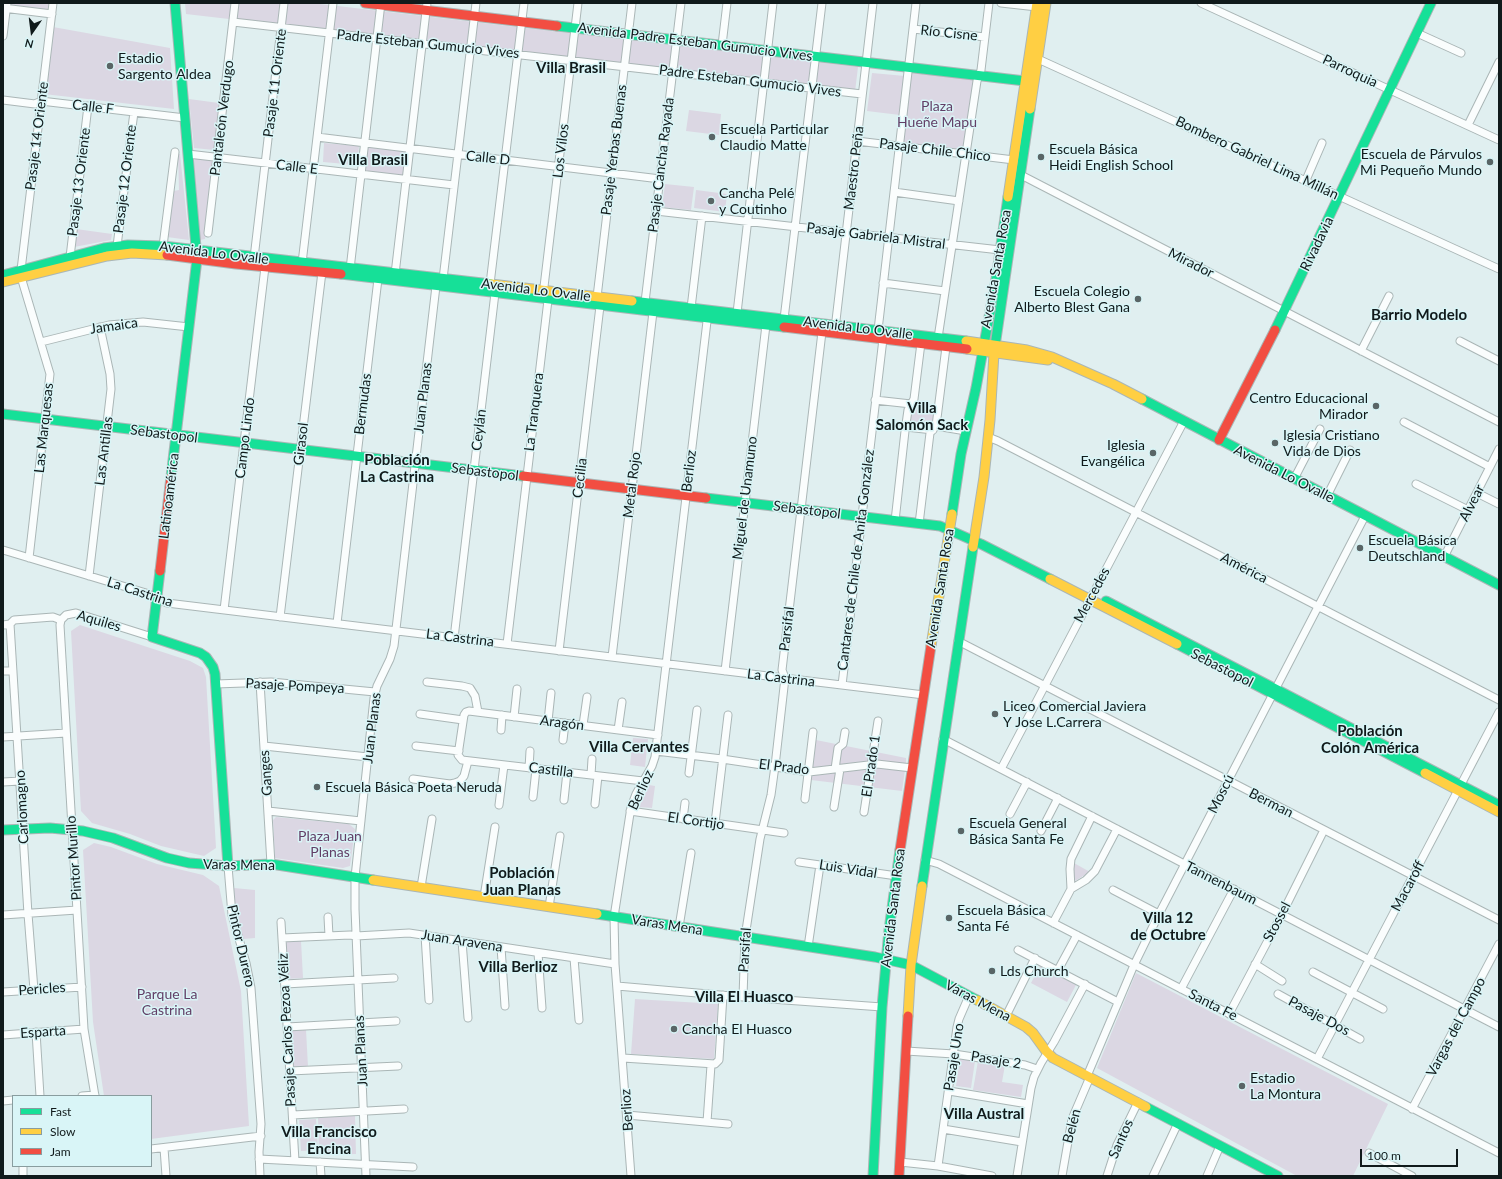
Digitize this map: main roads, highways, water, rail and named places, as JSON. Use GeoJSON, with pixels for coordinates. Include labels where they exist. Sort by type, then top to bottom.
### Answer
{"type":"FeatureCollection","features":[{"type":"Feature","properties":{"kind":"main road","name":"Latinoamérica"},"geometry":{"type":"LineString","coordinates":[[152,637],[197,254],[175,3]]}},
{"type":"Feature","properties":{"kind":"main road","name":"Avenida Padre Esteban Gumucio Vives"},"geometry":{"type":"LineString","coordinates":[[365,3],[427,7],[474,16],[522,22],[1025,81]]}},
{"type":"Feature","properties":{"kind":"main road","name":"Avenida Santa Rosa"},"geometry":{"type":"LineString","coordinates":[[899,1176],[911,965],[943,739],[975,538],[988,437],[995,348],[1046,3]]}},
{"type":"Feature","properties":{"kind":"main road","name":"Rivadavia"},"geometry":{"type":"LineString","coordinates":[[1219,440],[1284,312],[1431,3]]}},
{"type":"Feature","properties":{"kind":"main road","name":"Avenida Santa Rosa"},"geometry":{"type":"LineString","coordinates":[[873,1176],[885,959],[896,876],[948,528],[1000,250],[1037,5]]}},
{"type":"Feature","properties":{"kind":"main road"},"geometry":{"type":"LineString","coordinates":[[1025,81],[1038,59]]}},
{"type":"Feature","properties":{"kind":"main road","name":"Avenida Lo Ovalle"},"geometry":{"type":"LineString","coordinates":[[3,282],[21,273],[70,257],[117,246],[163,246],[265,267],[322,272],[495,293],[597,297],[645,302],[691,308],[708,314],[766,325],[822,332],[835,329],[878,330],[938,338],[983,347]]}},
{"type":"Feature","properties":{"kind":"main road","name":"Avenida Lo Ovalle"},"geometry":{"type":"LineString","coordinates":[[3,275],[67,265],[119,254],[197,254],[254,258],[490,284],[600,306],[653,312],[708,314],[737,313],[784,319],[883,339],[920,344],[995,348],[1069,364],[1113,384],[1499,585]]}},
{"type":"Feature","properties":{"kind":"main road","name":"Sebastopol"},"geometry":{"type":"LineString","coordinates":[[3,414],[948,528],[975,538],[1274,691],[1459,788],[1499,812]]}},
{"type":"Feature","properties":{"kind":"main road","name":"Pintor Durero"},"geometry":{"type":"LineString","coordinates":[[152,637],[203,655],[209,660],[213,667],[216,684],[228,866]]}},
{"type":"Feature","properties":{"kind":"main road","name":"Sebastopol"},"geometry":{"type":"LineString","coordinates":[[1459,788],[1499,805]]}},
{"type":"Feature","properties":{"kind":"main road","name":"Varas Mena"},"geometry":{"type":"LineString","coordinates":[[3,830],[50,828],[72,829],[113,838],[175,860],[202,865],[228,866],[271,864],[885,959],[911,965],[1031,1031],[1048,1054],[1053,1058],[1278,1176]]}},
{"type":"Feature","properties":{"kind":"place","name":"Estadio Sargento Aldea"},"geometry":{"type":"Point","coordinates":[110,66]}},
{"type":"Feature","properties":{"kind":"place","name":"Escuela Particular Claudio Matte"},"geometry":{"type":"Point","coordinates":[712,137]}},
{"type":"Feature","properties":{"kind":"place","name":"Escuela Básica Heidi English School"},"geometry":{"type":"Point","coordinates":[1041,157]}},
{"type":"Feature","properties":{"kind":"place","name":"Escuela de Párvulos Mi Pequeño Mundo"},"geometry":{"type":"Point","coordinates":[1490,162]}},
{"type":"Feature","properties":{"kind":"place","name":"Cancha Pelé y Coutinho"},"geometry":{"type":"Point","coordinates":[711,201]}},
{"type":"Feature","properties":{"kind":"place","name":"Escuela Colegio Alberto Blest Gana"},"geometry":{"type":"Point","coordinates":[1138,299]}},
{"type":"Feature","properties":{"kind":"place","name":"Centro Educacional Mirador"},"geometry":{"type":"Point","coordinates":[1376,406]}},
{"type":"Feature","properties":{"kind":"place","name":"Iglesia Cristiano Vida de Dios"},"geometry":{"type":"Point","coordinates":[1275,443]}},
{"type":"Feature","properties":{"kind":"place","name":"Iglesia Evangélica"},"geometry":{"type":"Point","coordinates":[1153,453]}},
{"type":"Feature","properties":{"kind":"place","name":"Escuela Básica Deutschland"},"geometry":{"type":"Point","coordinates":[1360,548]}},
{"type":"Feature","properties":{"kind":"place","name":"Liceo Comercial Javiera Y Jose L.Carrera"},"geometry":{"type":"Point","coordinates":[995,714]}},
{"type":"Feature","properties":{"kind":"place","name":"Escuela Básica Poeta Neruda"},"geometry":{"type":"Point","coordinates":[317,787]}},
{"type":"Feature","properties":{"kind":"place","name":"Escuela General Básica Santa Fe"},"geometry":{"type":"Point","coordinates":[961,831]}},
{"type":"Feature","properties":{"kind":"place","name":"Escuela Básica Santa Fé"},"geometry":{"type":"Point","coordinates":[949,918]}},
{"type":"Feature","properties":{"kind":"place","name":"Lds Church"},"geometry":{"type":"Point","coordinates":[992,971]}},
{"type":"Feature","properties":{"kind":"place","name":"Cancha El Huasco"},"geometry":{"type":"Point","coordinates":[674,1029]}},
{"type":"Feature","properties":{"kind":"place","name":"Estadio La Montura"},"geometry":{"type":"Point","coordinates":[1242,1086]}},
{"type":"Feature","properties":{"kind":"district","name":"Villa Brasil"},"geometry":{"type":"Point","coordinates":[571,68]}},
{"type":"Feature","properties":{"kind":"district","name":"Villa Brasil"},"geometry":{"type":"Point","coordinates":[373,160]}},
{"type":"Feature","properties":{"kind":"district","name":"Barrio Modelo"},"geometry":{"type":"Point","coordinates":[1419,315]}},
{"type":"Feature","properties":{"kind":"district","name":"Villa Salomón Sack"},"geometry":{"type":"Point","coordinates":[922,416]}},
{"type":"Feature","properties":{"kind":"district","name":"Población La Castrina"},"geometry":{"type":"Point","coordinates":[397,468]}},
{"type":"Feature","properties":{"kind":"district","name":"Población Colón América"},"geometry":{"type":"Point","coordinates":[1370,740]}},
{"type":"Feature","properties":{"kind":"district","name":"Villa Cervantes"},"geometry":{"type":"Point","coordinates":[639,747]}},
{"type":"Feature","properties":{"kind":"district","name":"Población Juan Planas"},"geometry":{"type":"Point","coordinates":[522,882]}},
{"type":"Feature","properties":{"kind":"district","name":"Villa 12 de Octubre"},"geometry":{"type":"Point","coordinates":[1168,926]}},
{"type":"Feature","properties":{"kind":"district","name":"Villa Berlioz"},"geometry":{"type":"Point","coordinates":[518,967]}},
{"type":"Feature","properties":{"kind":"district","name":"Villa El Huasco"},"geometry":{"type":"Point","coordinates":[744,997]}},
{"type":"Feature","properties":{"kind":"district","name":"Villa Austral"},"geometry":{"type":"Point","coordinates":[984,1114]}},
{"type":"Feature","properties":{"kind":"district","name":"Villa Francisco Encina"},"geometry":{"type":"Point","coordinates":[329,1140]}},
{"type":"Feature","properties":{"kind":"park label","name":"Plaza Hueñe Mapu"},"geometry":{"type":"Point","coordinates":[937,114]}},
{"type":"Feature","properties":{"kind":"park label","name":"Plaza Juan Planas"},"geometry":{"type":"Point","coordinates":[330,844]}},
{"type":"Feature","properties":{"kind":"park label","name":"Parque La Castrina"},"geometry":{"type":"Point","coordinates":[167,1002]}}]}
